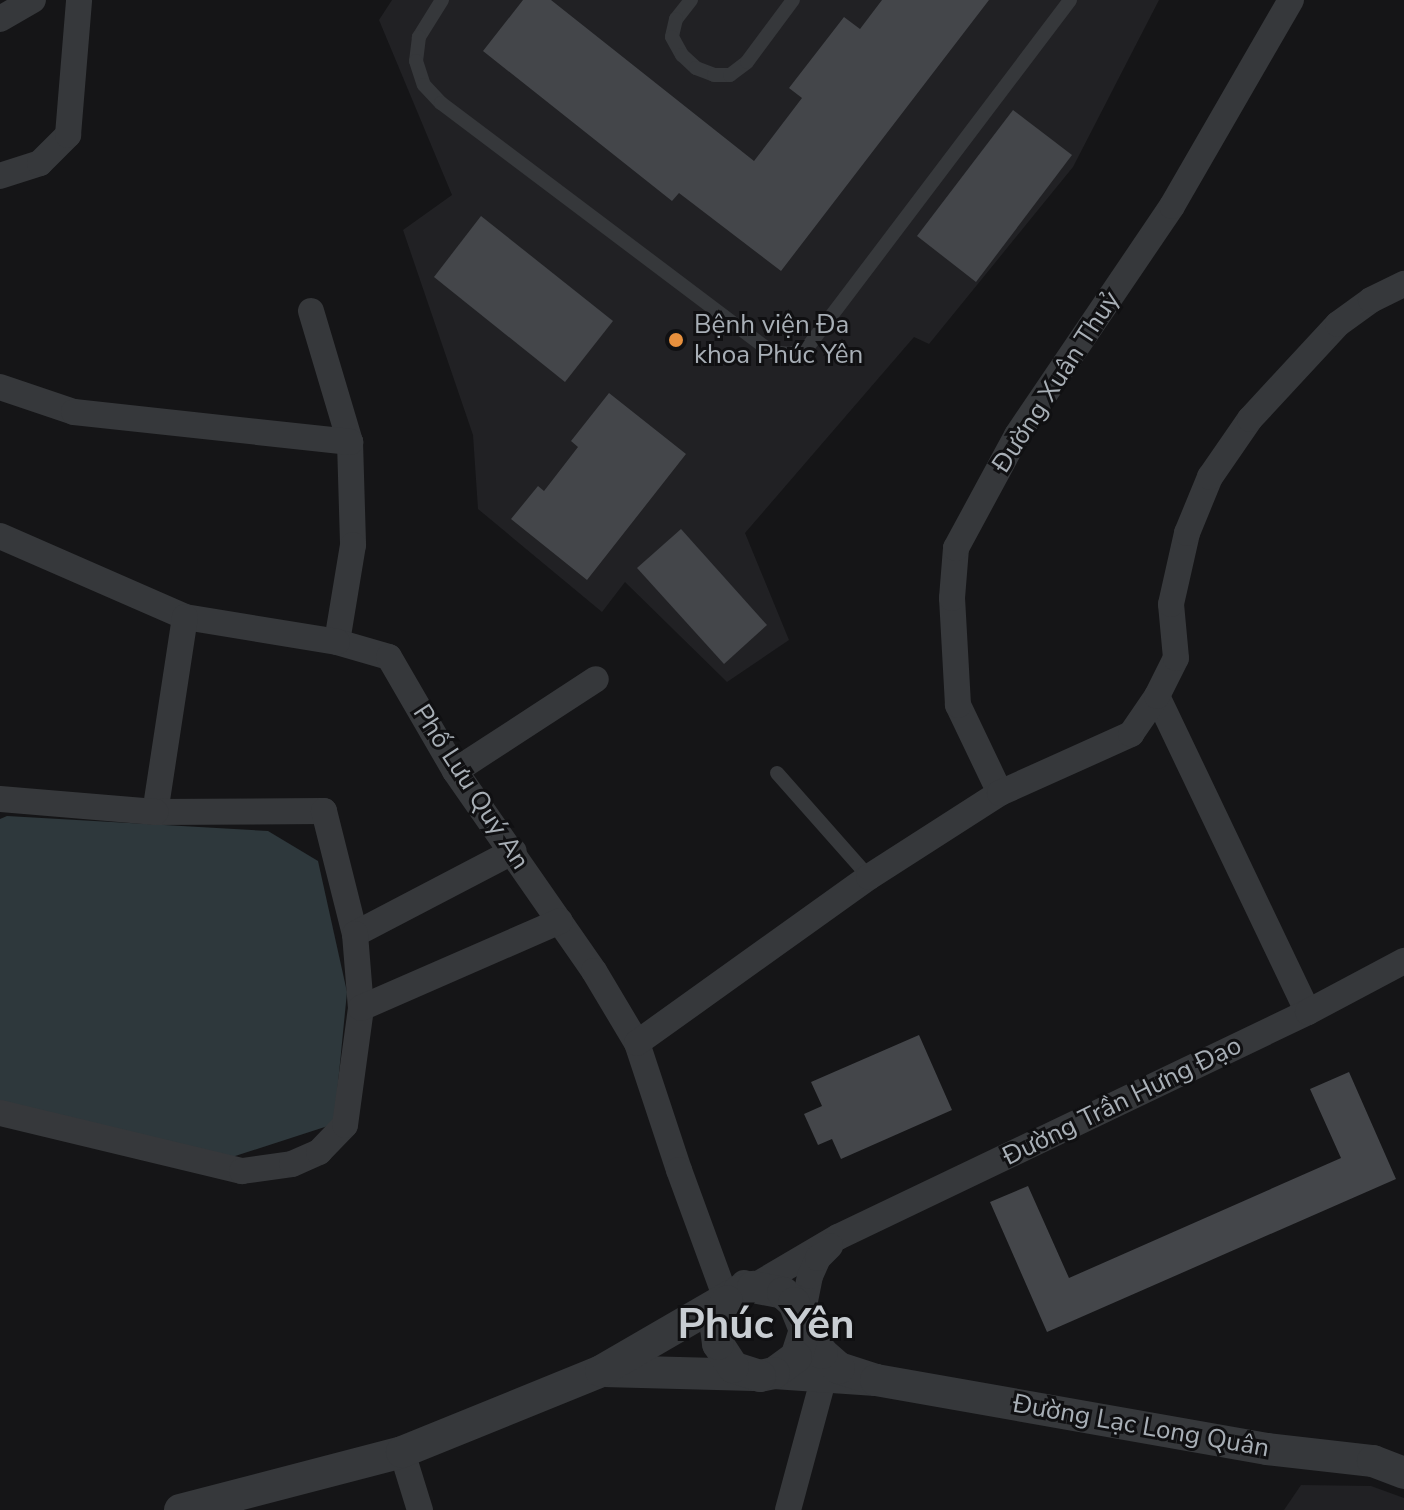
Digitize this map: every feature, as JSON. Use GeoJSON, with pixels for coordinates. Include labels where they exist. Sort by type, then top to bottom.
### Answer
{"type":"FeatureCollection","features":[{"type":"Feature","properties":{"kind":"street"},"geometry":{"type":"LineString","coordinates":[[0,19],[33,0]]}},
{"type":"Feature","properties":{"kind":"street"},"geometry":{"type":"LineString","coordinates":[[0,176],[40,163],[68,135],[79,0]]}},
{"type":"Feature","properties":{"kind":"street","name":"Đường Xuân Thuỷ"},"geometry":{"type":"LineString","coordinates":[[1000,793],[958,705],[952,598],[956,548],[1017,435],[1172,206],[1291,0]]}},
{"type":"Feature","properties":{"kind":"street"},"geometry":{"type":"LineString","coordinates":[[637,1043],[869,877],[1000,793],[1131,734],[1157,696],[1176,658],[1171,604],[1187,533],[1210,477],[1250,419],[1338,324],[1371,300],[1404,284]]}},
{"type":"Feature","properties":{"kind":"street"},"geometry":{"type":"LineString","coordinates":[[311,311],[350,442],[353,545],[337,642]]}},
{"type":"Feature","properties":{"kind":"street"},"geometry":{"type":"LineString","coordinates":[[0,387],[74,412],[350,442]]}},
{"type":"Feature","properties":{"kind":"street","name":"Phố Lưu Quý An"},"geometry":{"type":"LineString","coordinates":[[0,536],[185,617],[337,642],[389,657],[455,771],[514,851],[637,1043],[714,1271],[740,1294]]}},
{"type":"Feature","properties":{"kind":"street"},"geometry":{"type":"LineString","coordinates":[[155,812],[185,617]]}},
{"type":"Feature","properties":{"kind":"street"},"geometry":{"type":"LineString","coordinates":[[455,771],[596,679]]}},
{"type":"Feature","properties":{"kind":"street"},"geometry":{"type":"LineString","coordinates":[[1157,696],[1308,1012]]}},
{"type":"Feature","properties":{"kind":"street"},"geometry":{"type":"LineString","coordinates":[[0,799],[155,812],[324,811],[355,934],[361,1008],[345,1125],[319,1152],[292,1164],[242,1171],[0,1113]]}},
{"type":"Feature","properties":{"kind":"street"},"geometry":{"type":"LineString","coordinates":[[355,934],[514,851]]}},
{"type":"Feature","properties":{"kind":"street"},"geometry":{"type":"LineString","coordinates":[[361,1008],[560,921]]}},
{"type":"Feature","properties":{"kind":"street","name":"Đường Trần Hưng Đạo"},"geometry":{"type":"LineString","coordinates":[[740,1294],[838,1237],[1308,1012],[1404,961]]}},
{"type":"Feature","properties":{"kind":"street"},"geometry":{"type":"LineString","coordinates":[[740,1294],[719,1314],[718,1344],[733,1367],[767,1374],[796,1357],[810,1276],[818,1258],[838,1237]]}},
{"type":"Feature","properties":{"kind":"street"},"geometry":{"type":"LineString","coordinates":[[182,1510],[402,1452],[601,1371],[740,1294],[783,1293],[822,1353],[839,1368],[876,1380]]}},
{"type":"Feature","properties":{"kind":"street"},"geometry":{"type":"LineString","coordinates":[[601,1371],[767,1374],[876,1380]]}},
{"type":"Feature","properties":{"kind":"street"},"geometry":{"type":"LineString","coordinates":[[788,1510],[824,1377]]}},
{"type":"Feature","properties":{"kind":"street","name":"Đường Lạc Long Quân"},"geometry":{"type":"LineString","coordinates":[[876,1380],[1267,1449],[1373,1461],[1404,1473]]}},
{"type":"Feature","properties":{"kind":"street"},"geometry":{"type":"LineString","coordinates":[[402,1452],[420,1510]]}},
{"type":"Feature","properties":{"kind":"lane"},"geometry":{"type":"LineString","coordinates":[[442,0],[419,37],[416,61],[424,85],[441,103],[771,352],[790,354],[807,348],[1070,0]]}},
{"type":"Feature","properties":{"kind":"lane"},"geometry":{"type":"LineString","coordinates":[[691,0],[676,19],[672,37],[682,55],[696,68],[714,75],[730,75],[747,62],[793,0]]}},
{"type":"Feature","properties":{"kind":"lane"},"geometry":{"type":"LineString","coordinates":[[777,773],[869,877]]}},
{"type":"Feature","properties":{"kind":"shaded area","name":"Bệnh viện Đa khoa Phúc Yên"},"geometry":{"type":"Polygon","coordinates":[[[392,0],[1159,0],[1073,167],[929,344],[914,337],[745,533],[789,640],[727,682],[625,582],[602,612],[478,509],[473,435],[403,230],[452,195],[379,20],[392,0]]]}},
{"type":"Feature","properties":{"kind":"shaded area"},"geometry":{"type":"Polygon","coordinates":[[[7,816],[268,831],[318,861],[347,992],[334,1124],[232,1157],[0,1102],[0,819],[7,816]]]}},
{"type":"Feature","properties":{"kind":"shaded area"},"geometry":{"type":"Polygon","coordinates":[[[1301,1485],[1371,1486],[1404,1498],[1404,1510],[1284,1510],[1301,1485]]]}},
{"type":"Feature","properties":{"kind":"building"},"geometry":{"type":"Polygon","coordinates":[[[523,0],[551,0],[754,161],[802,98],[789,88],[844,17],[860,29],[882,0],[989,0],[781,271],[679,193],[672,201],[483,51],[523,0]]]}},
{"type":"Feature","properties":{"kind":"building"},"geometry":{"type":"Polygon","coordinates":[[[1013,110],[1072,155],[976,282],[917,236],[1013,110]]]}},
{"type":"Feature","properties":{"kind":"building"},"geometry":{"type":"Polygon","coordinates":[[[481,216],[613,321],[565,382],[434,277],[481,216]]]}},
{"type":"Feature","properties":{"kind":"building"},"geometry":{"type":"Polygon","coordinates":[[[609,393],[686,454],[587,580],[511,519],[538,486],[544,491],[578,447],[571,441],[609,393]]]}},
{"type":"Feature","properties":{"kind":"building"},"geometry":{"type":"Polygon","coordinates":[[[681,529],[767,625],[724,664],[637,568],[681,529]]]}},
{"type":"Feature","properties":{"kind":"building"},"geometry":{"type":"Polygon","coordinates":[[[919,1035],[952,1110],[841,1159],[832,1139],[818,1145],[804,1114],[822,1106],[811,1082],[919,1035]]]}},
{"type":"Feature","properties":{"kind":"building"},"geometry":{"type":"Polygon","coordinates":[[[1349,1072],[1396,1179],[1047,1332],[990,1202],[1028,1186],[1069,1278],[1341,1158],[1310,1089],[1349,1072]]]}},
{"type":"Feature","properties":{"kind":"place","name":"Bệnh viện Đa khoa Phúc Yên"},"geometry":{"type":"Point","coordinates":[676,340]}},
{"type":"Feature","properties":{"kind":"district","name":"Phúc Yên"},"geometry":{"type":"Point","coordinates":[766,1325]}}]}
